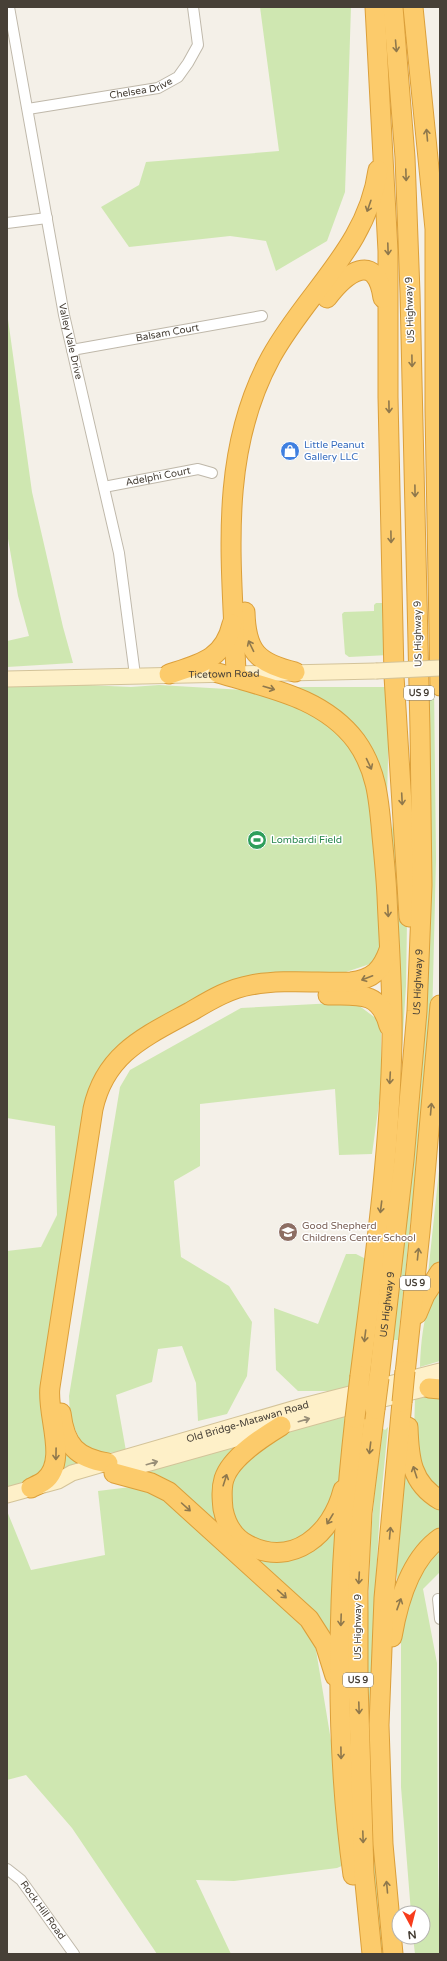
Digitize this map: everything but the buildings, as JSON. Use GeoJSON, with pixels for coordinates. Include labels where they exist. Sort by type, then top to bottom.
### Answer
{"type":"FeatureCollection","features":[{"type":"Feature","properties":{"kind":"highway"},"geometry":{"type":"LineString","coordinates":[[372,1953],[356,1892],[347,1828],[342,1769],[340,1700],[343,1557],[351,1456],[356,1418],[369,1377],[384,1175],[392,1039],[386,874],[380,800],[377,785],[363,753],[349,732],[328,714],[305,700],[227,673],[234,618],[231,505],[234,468],[242,432],[258,384],[275,351],[293,323],[346,252],[358,232],[368,210],[378,171],[378,84],[375,7]]}},
{"type":"Feature","properties":{"kind":"highway","name":"US Highway 9"},"geometry":{"type":"LineString","coordinates":[[372,1953],[364,1865],[358,1681],[358,1591],[362,1513],[375,1409],[369,1377],[404,1160],[417,1011],[422,885],[410,293],[405,157],[393,7]]}},
{"type":"Feature","properties":{"kind":"highway","name":"US Highway 9"},"geometry":{"type":"LineString","coordinates":[[413,7],[435,229],[435,410],[440,686]]}},
{"type":"Feature","properties":{"kind":"highway"},"geometry":{"type":"LineString","coordinates":[[378,84],[384,143],[386,205],[389,333],[388,397],[394,676],[411,967],[417,1011]]}},
{"type":"Feature","properties":{"kind":"highway"},"geometry":{"type":"LineString","coordinates":[[435,229],[440,289]]}},
{"type":"Feature","properties":{"kind":"highway"},"geometry":{"type":"LineString","coordinates":[[295,672],[277,668],[261,659],[251,647],[246,630],[243,505],[246,470],[253,436],[266,396],[291,348],[335,287],[348,275],[358,270],[365,270],[375,275],[382,291],[389,333]]}},
{"type":"Feature","properties":{"kind":"highway"},"geometry":{"type":"LineString","coordinates":[[169,674],[198,665],[215,655],[228,638],[234,618]]}},
{"type":"Feature","properties":{"kind":"highway"},"geometry":{"type":"LineString","coordinates":[[386,874],[394,676]]}},
{"type":"Feature","properties":{"kind":"highway"},"geometry":{"type":"LineString","coordinates":[[30,1488],[45,1480],[53,1469],[55,1461],[56,1444],[49,1403],[50,1388],[93,1109],[97,1093],[110,1068],[125,1051],[137,1041],[226,992],[241,987],[262,983],[351,982],[362,980],[370,977],[378,971],[385,962],[389,949]]}},
{"type":"Feature","properties":{"kind":"highway"},"geometry":{"type":"LineString","coordinates":[[340,1700],[330,1658],[325,1644],[308,1618],[169,1492],[91,1460],[75,1450],[63,1424],[60,1401],[104,1113],[108,1097],[117,1079],[133,1060],[152,1047],[228,1005],[247,998],[263,995],[365,996],[378,1003],[385,1011],[392,1039]]}},
{"type":"Feature","properties":{"kind":"highway","name":"US 9"},"geometry":{"type":"LineString","coordinates":[[393,1954],[383,1844],[379,1725],[384,1598],[406,1402],[405,1370],[420,1232],[440,1005]]}},
{"type":"Feature","properties":{"kind":"highway"},"geometry":{"type":"LineString","coordinates":[[420,1232],[440,1129]]}},
{"type":"Feature","properties":{"kind":"highway"},"geometry":{"type":"LineString","coordinates":[[410,1334],[425,1295],[440,1272]]}},
{"type":"Feature","properties":{"kind":"highway"},"geometry":{"type":"LineString","coordinates":[[406,1402],[411,1461],[417,1479],[429,1493],[440,1500]]}},
{"type":"Feature","properties":{"kind":"highway"},"geometry":{"type":"LineString","coordinates":[[282,1426],[253,1444],[235,1462],[224,1478],[221,1495],[224,1516],[232,1532],[243,1542],[260,1551],[272,1554],[285,1553],[308,1543],[320,1533],[329,1521],[340,1499],[351,1456]]}},
{"type":"Feature","properties":{"kind":"highway"},"geometry":{"type":"LineString","coordinates":[[379,1725],[395,1615],[408,1581],[419,1561],[430,1545],[440,1538]]}},
{"type":"Feature","properties":{"kind":"main road","name":"Ticetown Road"},"geometry":{"type":"LineString","coordinates":[[7,679],[169,674],[376,671],[440,668]]}},
{"type":"Feature","properties":{"kind":"main road","name":"Old Bridge-Matawan Road"},"geometry":{"type":"LineString","coordinates":[[7,1494],[58,1481],[75,1481],[303,1406],[440,1371]]}},
{"type":"Feature","properties":{"kind":"main road","name":"Old Bridge-Matawan Road"},"geometry":{"type":"LineString","coordinates":[[111,1468],[436,1387]]}},
{"type":"Feature","properties":{"kind":"street","name":"Valley Vale Drive"},"geometry":{"type":"LineString","coordinates":[[9,7],[72,350],[119,553],[136,675]]}},
{"type":"Feature","properties":{"kind":"street","name":"Chelsea Drive"},"geometry":{"type":"LineString","coordinates":[[28,108],[158,88],[178,77],[198,45],[193,7]]}},
{"type":"Feature","properties":{"kind":"street"},"geometry":{"type":"LineString","coordinates":[[7,223],[47,218]]}},
{"type":"Feature","properties":{"kind":"street","name":"Balsam Court"},"geometry":{"type":"LineString","coordinates":[[72,350],[262,316]]}},
{"type":"Feature","properties":{"kind":"street","name":"Adelphi Court"},"geometry":{"type":"LineString","coordinates":[[104,487],[198,469],[212,473]]}},
{"type":"Feature","properties":{"kind":"street"},"geometry":{"type":"LineString","coordinates":[[438,1599],[440,1619]]}},
{"type":"Feature","properties":{"kind":"street","name":"Rock Hill Road"},"geometry":{"type":"LineString","coordinates":[[7,1869],[21,1880],[74,1954]]}},
{"type":"Feature","properties":{"kind":"green space"},"geometry":{"type":"Polygon","coordinates":[[[260,7],[351,7],[345,192],[327,241],[276,271],[266,241],[230,236],[129,247],[101,207],[139,185],[146,162],[279,151],[260,7]]]}},
{"type":"Feature","properties":{"kind":"green space"},"geometry":{"type":"Polygon","coordinates":[[[7,312],[32,492],[63,627],[73,663],[7,667],[7,641],[29,636],[18,596],[7,533],[7,312]]]}},
{"type":"Feature","properties":{"kind":"green space"},"geometry":{"type":"Polygon","coordinates":[[[376,603],[384,603],[389,655],[349,657],[345,654],[342,614],[344,612],[374,611],[374,605],[376,603]]]}},
{"type":"Feature","properties":{"kind":"green space"},"geometry":{"type":"Polygon","coordinates":[[[65,684],[131,687],[159,685],[244,690],[280,699],[332,725],[357,753],[372,793],[380,950],[373,963],[340,974],[241,980],[91,1087],[50,1458],[42,1471],[33,1479],[7,1488],[7,1251],[41,1247],[57,1215],[55,1126],[7,1118],[7,686],[65,684]]]}},
{"type":"Feature","properties":{"kind":"green space"},"geometry":{"type":"Polygon","coordinates":[[[434,684],[436,859],[432,1022],[398,1340],[391,1340],[426,1020],[429,945],[425,685],[434,684]]]}},
{"type":"Feature","properties":{"kind":"green space"},"geometry":{"type":"Polygon","coordinates":[[[297,687],[390,687],[387,797],[366,744],[297,692],[297,687]]]}},
{"type":"Feature","properties":{"kind":"green space"},"geometry":{"type":"Polygon","coordinates":[[[396,802],[407,922],[406,986],[399,1095],[392,870],[392,829],[396,802]]]}},
{"type":"Feature","properties":{"kind":"green space"},"geometry":{"type":"Polygon","coordinates":[[[354,1002],[381,1022],[381,1089],[372,1154],[339,1155],[335,1089],[200,1104],[200,1166],[174,1181],[181,1257],[229,1286],[252,1322],[247,1376],[227,1414],[198,1421],[196,1383],[182,1346],[158,1349],[152,1382],[116,1395],[126,1451],[100,1454],[83,1447],[70,1418],[69,1396],[120,1087],[130,1070],[241,1008],[354,1002]]]}},
{"type":"Feature","properties":{"kind":"green space"},"geometry":{"type":"Polygon","coordinates":[[[440,1161],[440,1264],[428,1274],[440,1161]]]}},
{"type":"Feature","properties":{"kind":"green space"},"geometry":{"type":"Polygon","coordinates":[[[346,1254],[356,1254],[366,1259],[351,1385],[335,1391],[298,1391],[276,1370],[274,1308],[318,1324],[346,1254]]]}},
{"type":"Feature","properties":{"kind":"green space"},"geometry":{"type":"Polygon","coordinates":[[[440,1283],[440,1361],[420,1367],[424,1323],[430,1301],[440,1283]]]}},
{"type":"Feature","properties":{"kind":"green space"},"geometry":{"type":"Polygon","coordinates":[[[440,1394],[440,1495],[427,1484],[414,1434],[415,1397],[440,1394]]]}},
{"type":"Feature","properties":{"kind":"green space"},"geometry":{"type":"Polygon","coordinates":[[[348,1414],[342,1475],[326,1517],[294,1545],[248,1540],[227,1508],[236,1469],[277,1434],[348,1414]]]}},
{"type":"Feature","properties":{"kind":"green space"},"geometry":{"type":"Polygon","coordinates":[[[388,1427],[380,1508],[374,1612],[387,1954],[380,1954],[371,1865],[367,1640],[371,1534],[378,1453],[382,1428],[385,1430],[388,1427]]]}},
{"type":"Feature","properties":{"kind":"green space"},"geometry":{"type":"Polygon","coordinates":[[[61,1441],[82,1463],[54,1474],[61,1441]]]}},
{"type":"Feature","properties":{"kind":"green space"},"geometry":{"type":"Polygon","coordinates":[[[247,1442],[219,1514],[271,1558],[336,1519],[334,1652],[144,1473],[247,1442]]]}},
{"type":"Feature","properties":{"kind":"green space"},"geometry":{"type":"Polygon","coordinates":[[[405,1456],[440,1505],[440,1531],[397,1585],[397,1552],[405,1456]]]}},
{"type":"Feature","properties":{"kind":"green space"},"geometry":{"type":"Polygon","coordinates":[[[139,1486],[176,1506],[314,1638],[338,1783],[344,1865],[337,1868],[234,1881],[196,1880],[231,1954],[157,1954],[72,1828],[26,1775],[7,1780],[7,1511],[31,1570],[105,1555],[98,1491],[139,1486]]]}},
{"type":"Feature","properties":{"kind":"green space"},"geometry":{"type":"Polygon","coordinates":[[[440,1549],[440,1572],[423,1589],[437,1663],[440,1954],[415,1954],[414,1945],[431,1945],[431,1905],[410,1905],[401,1787],[401,1618],[428,1556],[440,1549]]]}},
{"type":"Feature","properties":{"kind":"place","name":"Little Peanut Gallery LLC"},"geometry":{"type":"Point","coordinates":[290,451]}},
{"type":"Feature","properties":{"kind":"place","name":"Lombardi Field"},"geometry":{"type":"Point","coordinates":[257,840]}},
{"type":"Feature","properties":{"kind":"place","name":"Good Shepherd Childrens Center School"},"geometry":{"type":"Point","coordinates":[288,1232]}}]}
